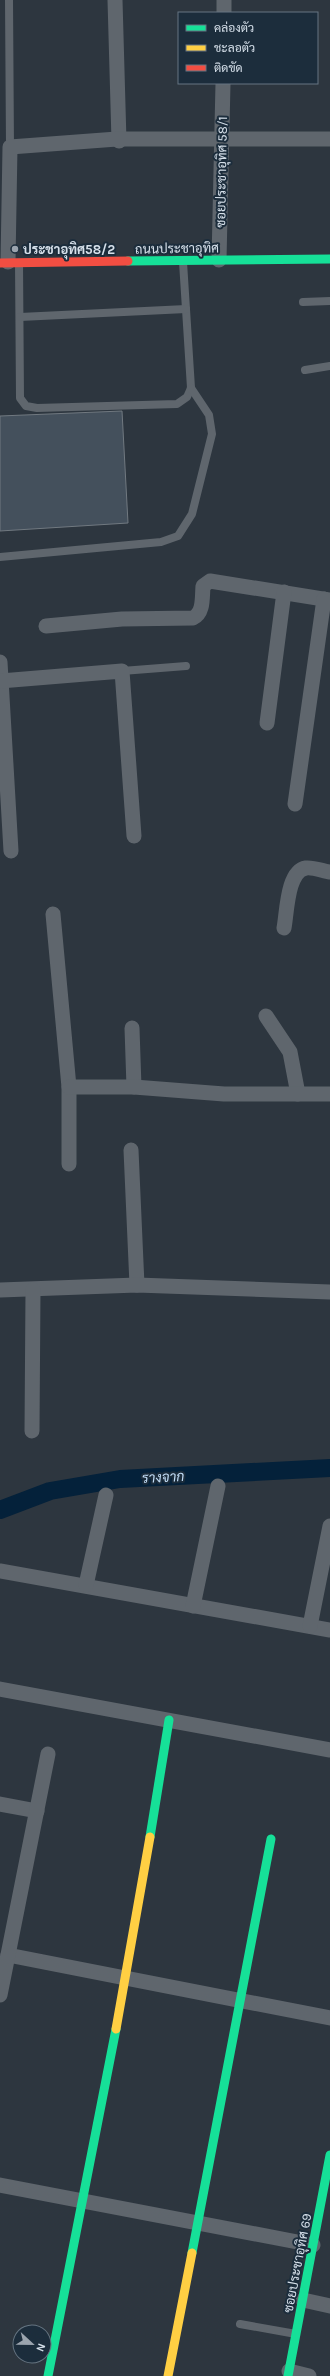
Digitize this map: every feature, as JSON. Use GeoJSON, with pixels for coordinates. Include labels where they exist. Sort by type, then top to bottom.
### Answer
{"type":"FeatureCollection","features":[{"type":"Feature","properties":{"kind":"street"},"geometry":{"type":"LineString","coordinates":[[115,0],[118,140]]}},
{"type":"Feature","properties":{"kind":"street"},"geometry":{"type":"LineString","coordinates":[[224,0],[224,12]]}},
{"type":"Feature","properties":{"kind":"street","name":"ซอยประชาอุทิศ 58/1"},"geometry":{"type":"LineString","coordinates":[[219,260],[223,84]]}},
{"type":"Feature","properties":{"kind":"street"},"geometry":{"type":"LineString","coordinates":[[9,262],[5,215],[5,176],[10,147],[118,140],[222,141],[330,139]]}},
{"type":"Feature","properties":{"kind":"street","name":"ถนนประชาอุทิศ"},"geometry":{"type":"LineString","coordinates":[[9,262],[330,260]]}},
{"type":"Feature","properties":{"kind":"street"},"geometry":{"type":"LineString","coordinates":[[46,626],[122,619],[193,618],[198,616],[201,611],[203,586],[210,581],[327,599],[295,804]]}},
{"type":"Feature","properties":{"kind":"street"},"geometry":{"type":"LineString","coordinates":[[267,723],[284,592]]}},
{"type":"Feature","properties":{"kind":"street"},"geometry":{"type":"LineString","coordinates":[[0,662],[11,851]]}},
{"type":"Feature","properties":{"kind":"street"},"geometry":{"type":"LineString","coordinates":[[1,681],[122,671],[134,836]]}},
{"type":"Feature","properties":{"kind":"street"},"geometry":{"type":"LineString","coordinates":[[284,928],[292,882],[298,871],[307,867],[330,872]]}},
{"type":"Feature","properties":{"kind":"street"},"geometry":{"type":"LineString","coordinates":[[53,914],[69,1086],[69,1164]]}},
{"type":"Feature","properties":{"kind":"street"},"geometry":{"type":"LineString","coordinates":[[266,1016],[290,1052],[298,1094]]}},
{"type":"Feature","properties":{"kind":"street"},"geometry":{"type":"LineString","coordinates":[[132,1028],[134,1087]]}},
{"type":"Feature","properties":{"kind":"street"},"geometry":{"type":"LineString","coordinates":[[69,1086],[134,1087],[224,1094],[330,1094]]}},
{"type":"Feature","properties":{"kind":"street"},"geometry":{"type":"LineString","coordinates":[[131,1150],[137,1284]]}},
{"type":"Feature","properties":{"kind":"street"},"geometry":{"type":"LineString","coordinates":[[0,1290],[33,1290],[137,1284],[330,1292]]}},
{"type":"Feature","properties":{"kind":"street"},"geometry":{"type":"LineString","coordinates":[[32,1431],[33,1290]]}},
{"type":"Feature","properties":{"kind":"street"},"geometry":{"type":"LineString","coordinates":[[193,1606],[218,1486]]}},
{"type":"Feature","properties":{"kind":"street"},"geometry":{"type":"LineString","coordinates":[[86,1585],[106,1495]]}},
{"type":"Feature","properties":{"kind":"street"},"geometry":{"type":"LineString","coordinates":[[310,1626],[330,1526]]}},
{"type":"Feature","properties":{"kind":"street"},"geometry":{"type":"LineString","coordinates":[[0,1571],[86,1585],[193,1606],[330,1630]]}},
{"type":"Feature","properties":{"kind":"street"},"geometry":{"type":"LineString","coordinates":[[0,1689],[330,1750]]}},
{"type":"Feature","properties":{"kind":"street"},"geometry":{"type":"LineString","coordinates":[[48,2376],[81,2199],[126,1979],[169,1720]]}},
{"type":"Feature","properties":{"kind":"street"},"geometry":{"type":"LineString","coordinates":[[0,1995],[48,1754]]}},
{"type":"Feature","properties":{"kind":"street"},"geometry":{"type":"LineString","coordinates":[[0,1804],[37,1811]]}},
{"type":"Feature","properties":{"kind":"street"},"geometry":{"type":"LineString","coordinates":[[168,2376],[199,2222],[271,1839]]}},
{"type":"Feature","properties":{"kind":"street"},"geometry":{"type":"LineString","coordinates":[[8,1955],[240,2002],[330,2018]]}},
{"type":"Feature","properties":{"kind":"street","name":"ซอยประชาอุทิศ 69"},"geometry":{"type":"LineString","coordinates":[[288,2374],[330,2155]]}},
{"type":"Feature","properties":{"kind":"street"},"geometry":{"type":"LineString","coordinates":[[0,2185],[81,2199],[313,2245]]}},
{"type":"Feature","properties":{"kind":"street"},"geometry":{"type":"LineString","coordinates":[[303,2300],[330,2306]]}},
{"type":"Feature","properties":{"kind":"street"},"geometry":{"type":"LineString","coordinates":[[288,2374],[309,2376]]}},
{"type":"Feature","properties":{"kind":"lane"},"geometry":{"type":"LineString","coordinates":[[9,0],[10,147]]}},
{"type":"Feature","properties":{"kind":"lane"},"geometry":{"type":"LineString","coordinates":[[9,262],[20,317],[20,398],[29,408],[177,404],[187,397],[191,388],[183,261]]}},
{"type":"Feature","properties":{"kind":"lane"},"geometry":{"type":"LineString","coordinates":[[303,302],[330,301]]}},
{"type":"Feature","properties":{"kind":"lane"},"geometry":{"type":"LineString","coordinates":[[20,317],[186,309]]}},
{"type":"Feature","properties":{"kind":"lane"},"geometry":{"type":"LineString","coordinates":[[305,370],[330,366]]}},
{"type":"Feature","properties":{"kind":"lane"},"geometry":{"type":"LineString","coordinates":[[0,556],[161,542],[178,536],[192,514],[212,434],[209,415],[191,388]]}},
{"type":"Feature","properties":{"kind":"lane"},"geometry":{"type":"LineString","coordinates":[[122,671],[186,666]]}},
{"type":"Feature","properties":{"kind":"lane"},"geometry":{"type":"LineString","coordinates":[[240,2324],[296,2334]]}},
{"type":"Feature","properties":{"kind":"building"},"geometry":{"type":"Polygon","coordinates":[[[122,411],[128,523],[0,531],[0,416],[122,411]]]}},
{"type":"Feature","properties":{"kind":"waterway","name":"รางจาก"},"geometry":{"type":"LineString","coordinates":[[0,1510],[50,1491],[120,1479],[330,1468]]}},
{"type":"Feature","properties":{"kind":"traffic: fast"},"geometry":{"type":"LineString","coordinates":[[128,261],[330,259]]}},
{"type":"Feature","properties":{"kind":"traffic: fast"},"geometry":{"type":"LineString","coordinates":[[150,1837],[169,1720]]}},
{"type":"Feature","properties":{"kind":"traffic: fast"},"geometry":{"type":"LineString","coordinates":[[192,2253],[271,1839]]}},
{"type":"Feature","properties":{"kind":"traffic: fast"},"geometry":{"type":"LineString","coordinates":[[48,2376],[116,2029]]}},
{"type":"Feature","properties":{"kind":"traffic: fast"},"geometry":{"type":"LineString","coordinates":[[288,2376],[330,2155]]}},
{"type":"Feature","properties":{"kind":"traffic: slow"},"geometry":{"type":"LineString","coordinates":[[116,2029],[150,1837]]}},
{"type":"Feature","properties":{"kind":"traffic: slow"},"geometry":{"type":"LineString","coordinates":[[168,2376],[192,2253]]}},
{"type":"Feature","properties":{"kind":"traffic: jam"},"geometry":{"type":"LineString","coordinates":[[0,263],[128,261]]}},
{"type":"Feature","properties":{"kind":"place","name":"ประชาอุทิศ58/2"},"geometry":{"type":"Point","coordinates":[15,249]}}]}
